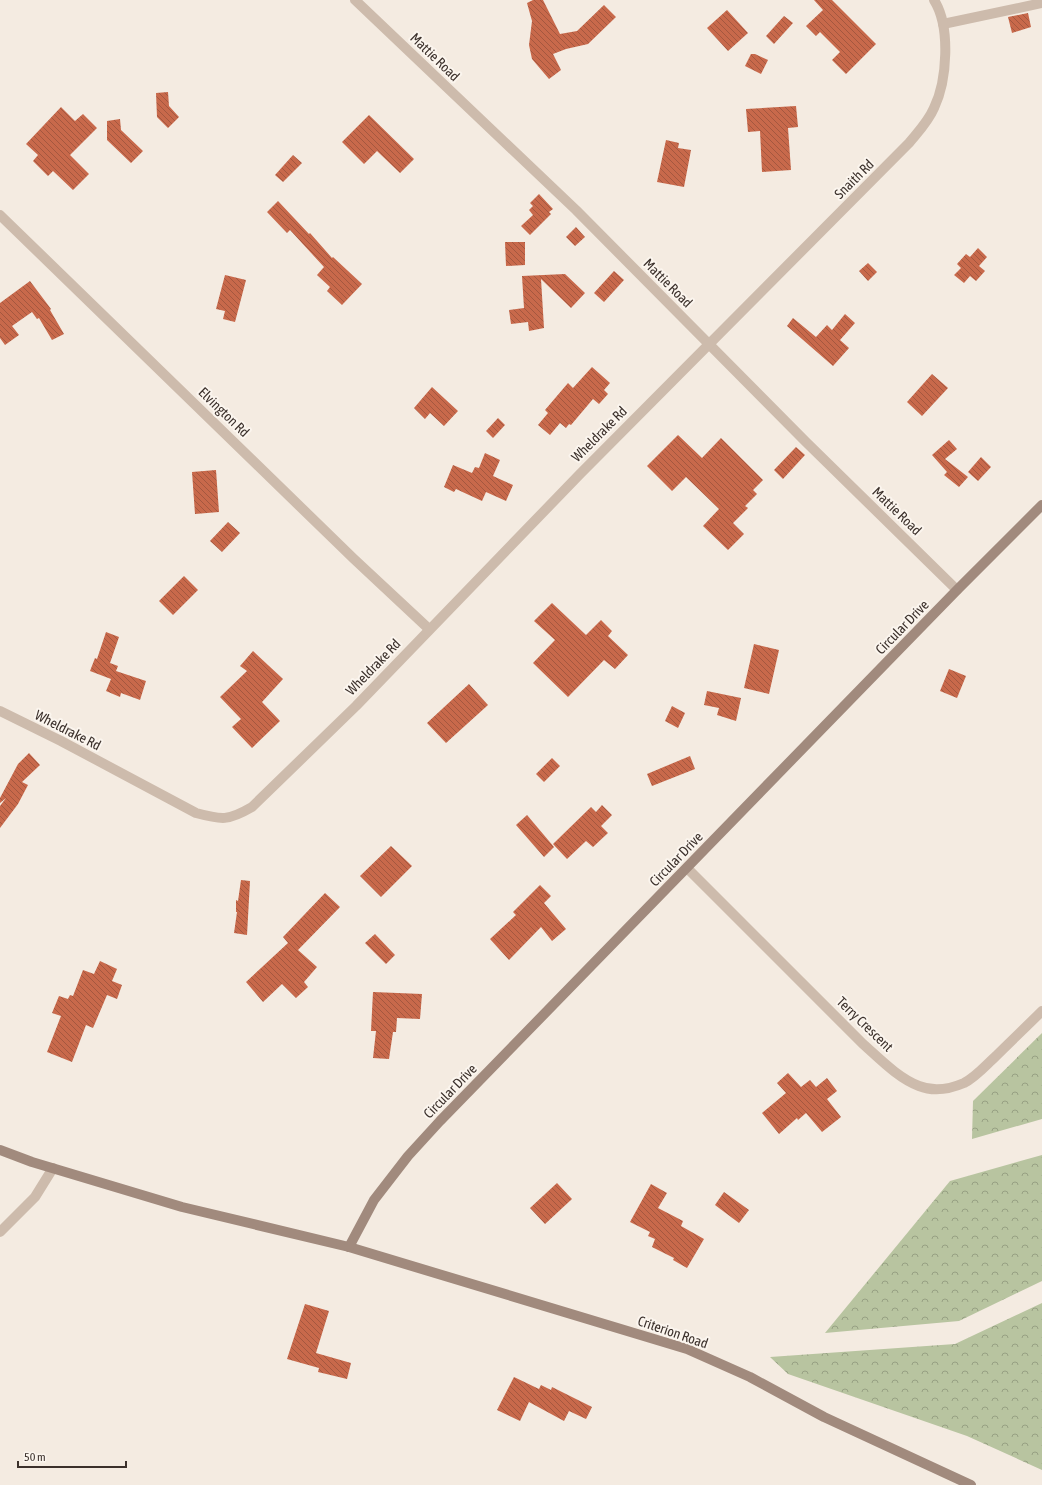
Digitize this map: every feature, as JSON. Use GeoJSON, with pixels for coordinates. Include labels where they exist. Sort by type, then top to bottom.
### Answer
{"type":"FeatureCollection","features":[{"type":"Feature","properties":{"kind":"street","name":"Mattie Road"},"geometry":{"type":"LineString","coordinates":[[354,0],[576,210],[806,442],[957,590]]}},
{"type":"Feature","properties":{"kind":"street","name":"Snaith Rd"},"geometry":{"type":"LineString","coordinates":[[709,344],[909,143],[927,121],[938,100],[945,60],[945,30],[939,7],[934,0]]}},
{"type":"Feature","properties":{"kind":"street"},"geometry":{"type":"LineString","coordinates":[[943,24],[1042,3]]}},
{"type":"Feature","properties":{"kind":"street","name":"Elvington Rd"},"geometry":{"type":"LineString","coordinates":[[0,215],[354,559],[429,629]]}},
{"type":"Feature","properties":{"kind":"street","name":"Wheldrake Rd"},"geometry":{"type":"LineString","coordinates":[[0,711],[196,813],[209,817],[228,818],[238,815],[252,807],[356,706],[580,474],[709,344]]}},
{"type":"Feature","properties":{"kind":"street","name":"Circular Drive"},"geometry":{"type":"LineString","coordinates":[[349,1247],[374,1200],[408,1156],[440,1121],[957,590],[1042,505]]}},
{"type":"Feature","properties":{"kind":"street","name":"Terry Crescent"},"geometry":{"type":"LineString","coordinates":[[687,868],[864,1044],[891,1068],[919,1086],[932,1090],[944,1089],[964,1083],[984,1068],[1042,1011]]}},
{"type":"Feature","properties":{"kind":"street","name":"Criterion Road"},"geometry":{"type":"LineString","coordinates":[[0,1150],[53,1168],[182,1207],[349,1247],[687,1349],[750,1377],[824,1417],[971,1485]]}},
{"type":"Feature","properties":{"kind":"street"},"geometry":{"type":"LineString","coordinates":[[0,1232],[34,1197],[53,1168]]}},
{"type":"Feature","properties":{"kind":"green space"},"geometry":{"type":"Polygon","coordinates":[[[1042,1033],[1042,1119],[972,1139],[973,1101],[1042,1033]]]}},
{"type":"Feature","properties":{"kind":"green space"},"geometry":{"type":"Polygon","coordinates":[[[1042,1155],[1042,1281],[959,1321],[825,1333],[950,1181],[1042,1155]]]}},
{"type":"Feature","properties":{"kind":"green space"},"geometry":{"type":"Polygon","coordinates":[[[1042,1303],[1042,1470],[967,1436],[788,1374],[770,1357],[955,1344],[1042,1303]]]}},
{"type":"Feature","properties":{"kind":"building"},"geometry":{"type":"Polygon","coordinates":[[[533,0],[543,0],[560,34],[577,31],[604,5],[616,17],[588,44],[566,49],[553,54],[561,70],[549,79],[532,59],[529,45],[532,21],[527,3],[533,0]]]}},
{"type":"Feature","properties":{"kind":"building"},"geometry":{"type":"Polygon","coordinates":[[[814,0],[832,0],[876,44],[846,74],[832,60],[840,52],[820,32],[816,36],[806,26],[823,10],[814,0]]]}},
{"type":"Feature","properties":{"kind":"building"},"geometry":{"type":"Polygon","coordinates":[[[727,10],[748,33],[728,51],[707,28],[727,10]]]}},
{"type":"Feature","properties":{"kind":"building"},"geometry":{"type":"Polygon","coordinates":[[[1028,13],[1031,27],[1012,33],[1008,17],[1028,13]]]}},
{"type":"Feature","properties":{"kind":"building"},"geometry":{"type":"Polygon","coordinates":[[[784,16],[793,23],[774,44],[766,36],[784,16]]]}},
{"type":"Feature","properties":{"kind":"building"},"geometry":{"type":"Polygon","coordinates":[[[751,54],[755,54],[768,60],[761,74],[745,66],[751,54]]]}},
{"type":"Feature","properties":{"kind":"building"},"geometry":{"type":"Polygon","coordinates":[[[168,92],[169,106],[179,117],[168,128],[157,117],[156,93],[168,92]]]}},
{"type":"Feature","properties":{"kind":"building"},"geometry":{"type":"Polygon","coordinates":[[[796,106],[798,127],[788,128],[791,170],[762,172],[760,131],[748,132],[746,109],[796,106]]]}},
{"type":"Feature","properties":{"kind":"building"},"geometry":{"type":"Polygon","coordinates":[[[61,107],[75,121],[83,114],[97,128],[70,155],[89,174],[73,190],[53,171],[48,176],[33,161],[38,155],[26,144],[61,107]]]}},
{"type":"Feature","properties":{"kind":"building"},"geometry":{"type":"Polygon","coordinates":[[[369,115],[414,159],[400,173],[377,151],[364,164],[342,142],[369,115]]]}},
{"type":"Feature","properties":{"kind":"building"},"geometry":{"type":"Polygon","coordinates":[[[120,119],[121,130],[143,151],[131,163],[107,140],[107,121],[120,119]]]}},
{"type":"Feature","properties":{"kind":"building"},"geometry":{"type":"Polygon","coordinates":[[[666,140],[679,143],[678,148],[691,150],[684,187],[657,182],[666,140]]]}},
{"type":"Feature","properties":{"kind":"building"},"geometry":{"type":"Polygon","coordinates":[[[293,155],[302,163],[283,182],[275,175],[293,155]]]}},
{"type":"Feature","properties":{"kind":"building"},"geometry":{"type":"Polygon","coordinates":[[[539,194],[553,209],[549,212],[551,214],[530,235],[521,226],[533,215],[529,210],[533,206],[530,203],[539,194]]]}},
{"type":"Feature","properties":{"kind":"building"},"geometry":{"type":"Polygon","coordinates":[[[278,201],[309,234],[310,233],[332,258],[333,257],[362,284],[342,305],[327,291],[330,287],[317,275],[324,267],[290,230],[287,233],[267,212],[278,201]]]}},
{"type":"Feature","properties":{"kind":"building"},"geometry":{"type":"Polygon","coordinates":[[[576,227],[585,237],[575,246],[566,237],[576,227]]]}},
{"type":"Feature","properties":{"kind":"building"},"geometry":{"type":"Polygon","coordinates":[[[505,242],[525,242],[525,265],[506,266],[505,242]]]}},
{"type":"Feature","properties":{"kind":"building"},"geometry":{"type":"Polygon","coordinates":[[[978,248],[987,257],[979,266],[985,271],[976,281],[970,276],[964,283],[954,275],[961,268],[957,264],[966,254],[970,257],[978,248]]]}},
{"type":"Feature","properties":{"kind":"building"},"geometry":{"type":"Polygon","coordinates":[[[868,263],[877,272],[868,281],[859,271],[868,263]]]}},
{"type":"Feature","properties":{"kind":"building"},"geometry":{"type":"Polygon","coordinates":[[[614,271],[624,280],[604,302],[594,293],[614,271]]]}},
{"type":"Feature","properties":{"kind":"building"},"geometry":{"type":"Polygon","coordinates":[[[565,274],[585,293],[571,308],[541,279],[544,328],[529,331],[528,322],[511,324],[509,310],[524,308],[522,276],[565,274]]]}},
{"type":"Feature","properties":{"kind":"building"},"geometry":{"type":"Polygon","coordinates":[[[225,275],[246,280],[235,322],[223,319],[225,311],[216,309],[225,275]]]}},
{"type":"Feature","properties":{"kind":"building"},"geometry":{"type":"Polygon","coordinates":[[[30,281],[51,309],[50,310],[64,334],[52,340],[39,318],[37,319],[32,312],[12,326],[19,335],[5,345],[0,338],[0,303],[30,281]]]}},
{"type":"Feature","properties":{"kind":"building"},"geometry":{"type":"Polygon","coordinates":[[[845,314],[855,323],[840,340],[849,348],[833,366],[787,326],[793,318],[816,337],[827,325],[832,330],[845,314]]]}},
{"type":"Feature","properties":{"kind":"building"},"geometry":{"type":"Polygon","coordinates":[[[592,367],[610,383],[604,390],[608,394],[599,404],[593,399],[571,425],[569,424],[566,428],[560,423],[550,435],[538,425],[548,413],[545,410],[568,383],[573,388],[592,367]]]}},
{"type":"Feature","properties":{"kind":"building"},"geometry":{"type":"Polygon","coordinates":[[[932,374],[948,388],[922,416],[907,402],[932,374]]]}},
{"type":"Feature","properties":{"kind":"building"},"geometry":{"type":"Polygon","coordinates":[[[432,387],[458,411],[444,426],[430,413],[425,419],[414,408],[432,387]]]}},
{"type":"Feature","properties":{"kind":"building"},"geometry":{"type":"Polygon","coordinates":[[[498,418],[505,425],[493,438],[486,431],[498,418]]]}},
{"type":"Feature","properties":{"kind":"building"},"geometry":{"type":"Polygon","coordinates":[[[678,435],[702,458],[721,438],[763,480],[753,490],[757,494],[745,506],[748,508],[733,523],[744,534],[728,550],[703,526],[719,509],[686,477],[672,491],[647,466],[678,435]]]}},
{"type":"Feature","properties":{"kind":"building"},"geometry":{"type":"Polygon","coordinates":[[[949,440],[957,449],[945,459],[968,477],[959,487],[944,475],[947,472],[932,455],[949,440]]]}},
{"type":"Feature","properties":{"kind":"building"},"geometry":{"type":"Polygon","coordinates":[[[796,447],[805,455],[783,479],[774,470],[796,447]]]}},
{"type":"Feature","properties":{"kind":"building"},"geometry":{"type":"Polygon","coordinates":[[[485,453],[500,460],[493,476],[513,485],[506,501],[486,492],[482,501],[456,489],[454,492],[444,487],[453,465],[472,473],[475,467],[479,468],[485,453]]]}},
{"type":"Feature","properties":{"kind":"building"},"geometry":{"type":"Polygon","coordinates":[[[981,457],[991,467],[978,481],[968,472],[981,457]]]}},
{"type":"Feature","properties":{"kind":"building"},"geometry":{"type":"Polygon","coordinates":[[[216,470],[219,512],[195,514],[192,472],[216,470]]]}},
{"type":"Feature","properties":{"kind":"building"},"geometry":{"type":"Polygon","coordinates":[[[228,522],[240,533],[222,552],[210,541],[228,522]]]}},
{"type":"Feature","properties":{"kind":"building"},"geometry":{"type":"Polygon","coordinates":[[[184,576],[198,590],[173,615],[159,601],[184,576]]]}},
{"type":"Feature","properties":{"kind":"building"},"geometry":{"type":"Polygon","coordinates":[[[552,603],[586,635],[601,620],[612,631],[608,636],[628,655],[615,669],[604,660],[568,697],[533,663],[555,640],[534,621],[552,603]]]}},
{"type":"Feature","properties":{"kind":"building"},"geometry":{"type":"Polygon","coordinates":[[[106,632],[119,637],[110,663],[118,666],[116,671],[146,681],[140,700],[121,693],[120,697],[106,691],[111,679],[90,671],[95,658],[97,659],[106,632]]]}},
{"type":"Feature","properties":{"kind":"building"},"geometry":{"type":"Polygon","coordinates":[[[754,644],[779,650],[769,694],[744,688],[754,644]]]}},
{"type":"Feature","properties":{"kind":"building"},"geometry":{"type":"Polygon","coordinates":[[[253,651],[283,679],[262,702],[280,721],[252,748],[232,727],[241,719],[220,697],[247,671],[240,666],[253,651]]]}},
{"type":"Feature","properties":{"kind":"building"},"geometry":{"type":"Polygon","coordinates":[[[949,669],[966,676],[957,698],[940,691],[949,669]]]}},
{"type":"Feature","properties":{"kind":"building"},"geometry":{"type":"Polygon","coordinates":[[[469,684],[488,705],[446,743],[427,723],[469,684]]]}},
{"type":"Feature","properties":{"kind":"building"},"geometry":{"type":"Polygon","coordinates":[[[707,691],[741,698],[736,721],[717,715],[719,708],[704,705],[707,691]]]}},
{"type":"Feature","properties":{"kind":"building"},"geometry":{"type":"Polygon","coordinates":[[[672,706],[685,713],[678,728],[665,721],[672,706]]]}},
{"type":"Feature","properties":{"kind":"building"},"geometry":{"type":"Polygon","coordinates":[[[29,753],[40,765],[22,782],[28,785],[18,804],[0,828],[0,806],[6,798],[0,803],[0,798],[18,764],[29,753]]]}},
{"type":"Feature","properties":{"kind":"building"},"geometry":{"type":"Polygon","coordinates":[[[690,756],[695,769],[652,786],[647,774],[690,756]]]}},
{"type":"Feature","properties":{"kind":"building"},"geometry":{"type":"Polygon","coordinates":[[[552,758],[560,766],[544,782],[536,774],[552,758]]]}},
{"type":"Feature","properties":{"kind":"building"},"geometry":{"type":"Polygon","coordinates":[[[602,805],[612,815],[601,826],[608,833],[593,847],[586,841],[567,859],[553,844],[591,807],[596,812],[602,805]]]}},
{"type":"Feature","properties":{"kind":"building"},"geometry":{"type":"Polygon","coordinates":[[[527,815],[554,847],[544,857],[516,825],[527,815]]]}},
{"type":"Feature","properties":{"kind":"building"},"geometry":{"type":"Polygon","coordinates":[[[391,846],[412,866],[381,897],[360,876],[391,846]]]}},
{"type":"Feature","properties":{"kind":"building"},"geometry":{"type":"Polygon","coordinates":[[[241,880],[250,881],[247,935],[234,933],[237,912],[236,900],[238,901],[241,880]]]}},
{"type":"Feature","properties":{"kind":"building"},"geometry":{"type":"Polygon","coordinates":[[[540,885],[551,896],[544,903],[566,929],[552,941],[541,927],[509,960],[490,939],[516,915],[513,912],[540,885]]]}},
{"type":"Feature","properties":{"kind":"building"},"geometry":{"type":"Polygon","coordinates":[[[325,893],[340,907],[298,950],[317,967],[304,982],[308,987],[296,998],[282,984],[263,1002],[246,982],[288,943],[283,937],[325,893]]]}},
{"type":"Feature","properties":{"kind":"building"},"geometry":{"type":"Polygon","coordinates":[[[375,934],[395,955],[386,964],[365,943],[375,934]]]}},
{"type":"Feature","properties":{"kind":"building"},"geometry":{"type":"Polygon","coordinates":[[[100,961],[117,969],[112,981],[122,985],[117,999],[107,995],[93,1028],[86,1025],[72,1062],[47,1052],[61,1016],[52,1013],[59,996],[68,999],[70,995],[73,996],[83,970],[94,974],[100,961]]]}},
{"type":"Feature","properties":{"kind":"building"},"geometry":{"type":"Polygon","coordinates":[[[373,992],[422,994],[420,1019],[397,1018],[396,1032],[393,1032],[389,1059],[373,1058],[376,1031],[371,1031],[373,992]]]}},
{"type":"Feature","properties":{"kind":"building"},"geometry":{"type":"Polygon","coordinates":[[[788,1073],[801,1087],[810,1080],[816,1087],[827,1078],[837,1091],[827,1099],[841,1117],[822,1132],[806,1113],[798,1120],[797,1118],[779,1134],[762,1113],[786,1093],[777,1083],[788,1073]]]}},
{"type":"Feature","properties":{"kind":"building"},"geometry":{"type":"Polygon","coordinates":[[[557,1183],[572,1199],[545,1224],[530,1208],[557,1183]]]}},
{"type":"Feature","properties":{"kind":"building"},"geometry":{"type":"Polygon","coordinates":[[[651,1184],[667,1193],[658,1208],[683,1221],[681,1226],[704,1239],[687,1268],[673,1260],[674,1258],[652,1247],[655,1239],[648,1236],[650,1232],[630,1222],[651,1184]]]}},
{"type":"Feature","properties":{"kind":"building"},"geometry":{"type":"Polygon","coordinates":[[[724,1192],[749,1210],[739,1223],[715,1205],[724,1192]]]}},
{"type":"Feature","properties":{"kind":"building"},"geometry":{"type":"Polygon","coordinates":[[[305,1304],[329,1311],[316,1353],[351,1363],[347,1379],[318,1372],[319,1368],[287,1359],[305,1304]]]}},
{"type":"Feature","properties":{"kind":"building"},"geometry":{"type":"Polygon","coordinates":[[[514,1377],[539,1389],[541,1385],[551,1390],[552,1387],[592,1407],[586,1419],[569,1411],[564,1421],[529,1402],[520,1421],[497,1410],[514,1377]]]}}]}
